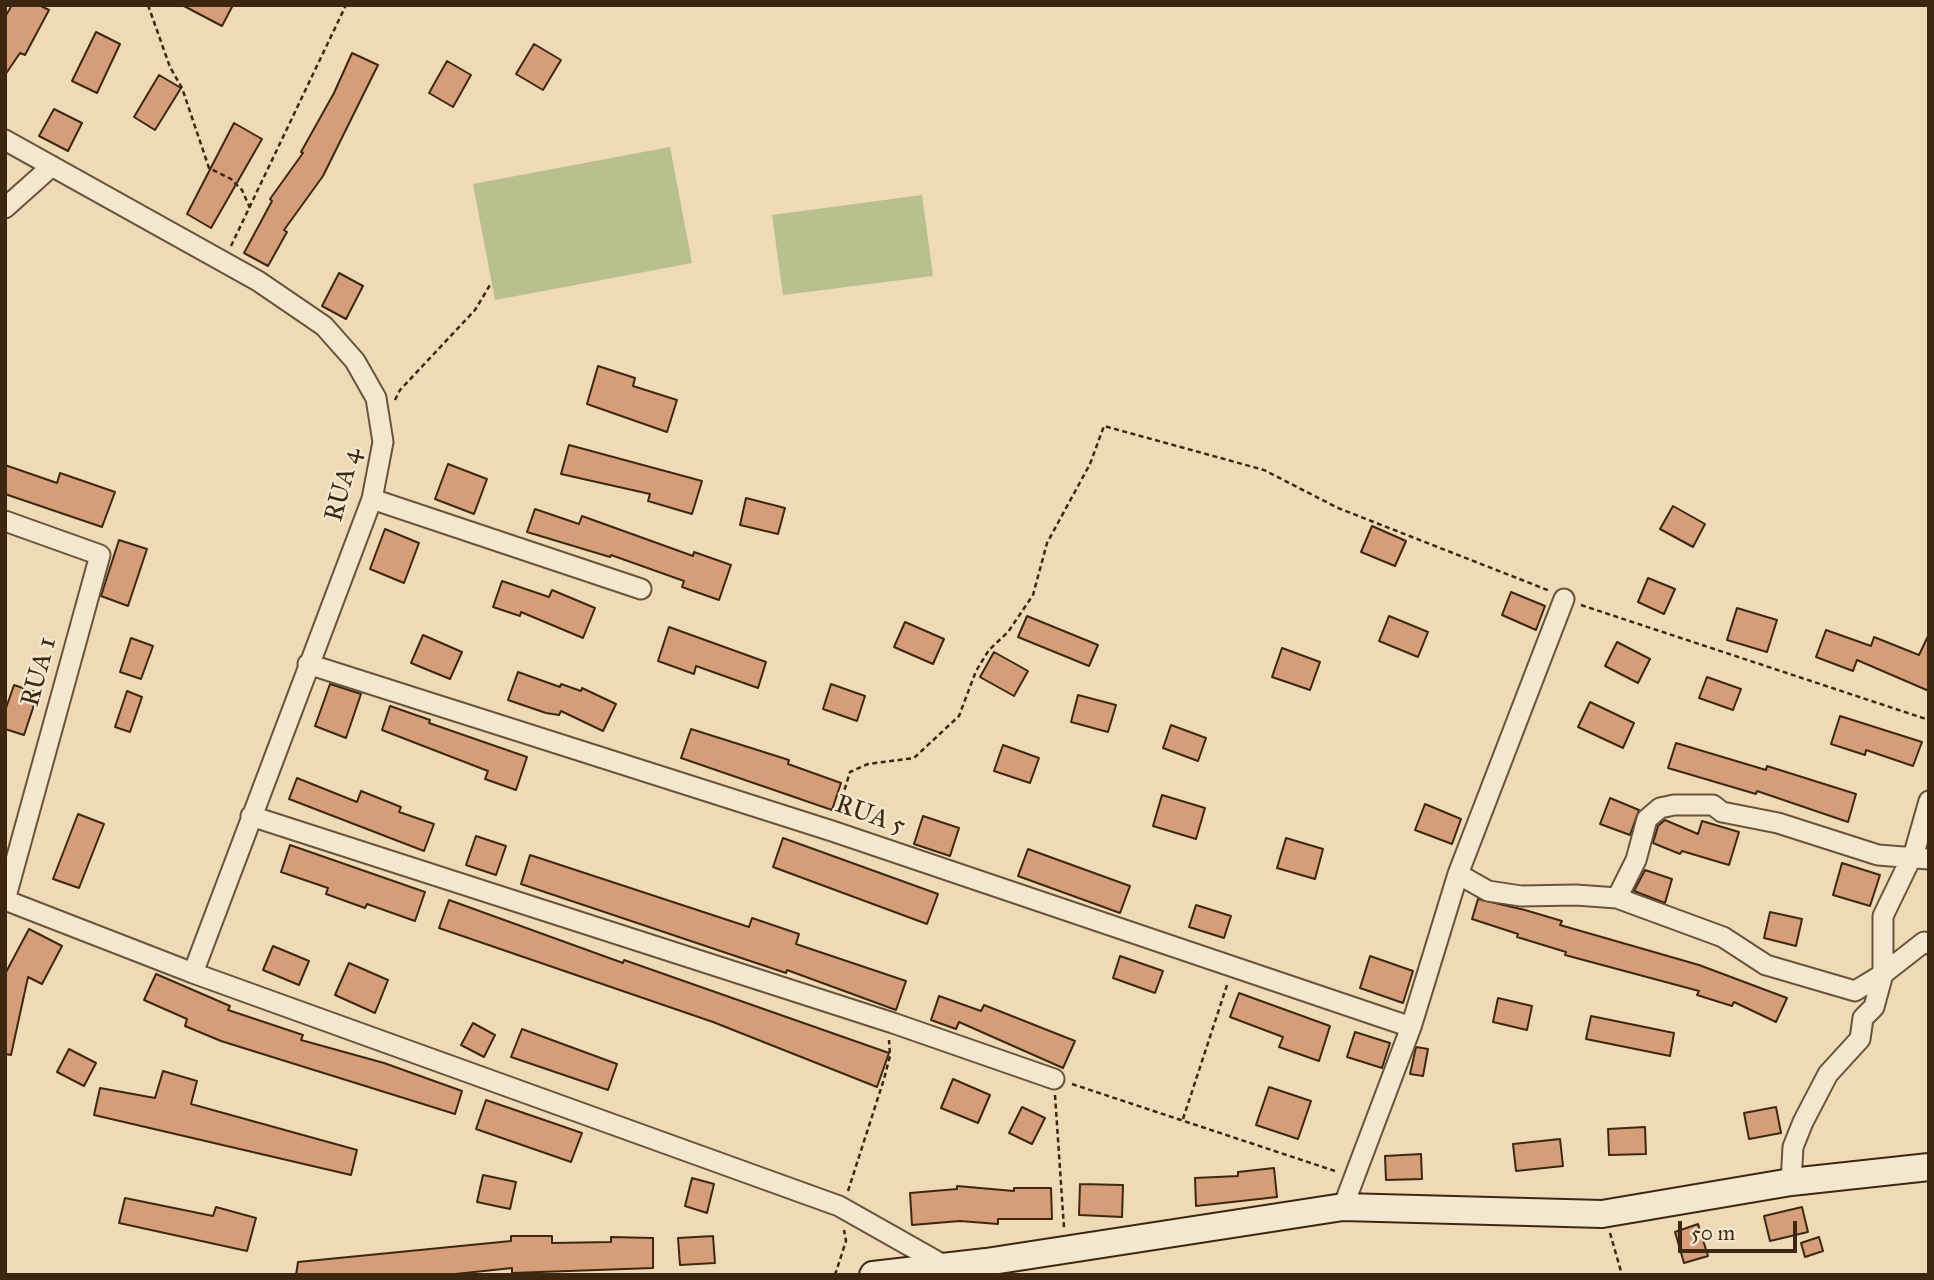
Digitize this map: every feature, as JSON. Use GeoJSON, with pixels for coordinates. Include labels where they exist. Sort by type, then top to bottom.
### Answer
{"type":"FeatureCollection","features":[{"type":"Feature","properties":{"kind":"street","name":"RUA 4"},"geometry":{"type":"LineString","coordinates":[[5,140],[223,262],[324,326],[355,361],[376,398],[383,442],[372,499],[193,973]]}},
{"type":"Feature","properties":{"kind":"street"},"geometry":{"type":"LineString","coordinates":[[5,208],[52,166]]}},
{"type":"Feature","properties":{"kind":"street"},"geometry":{"type":"LineString","coordinates":[[372,499],[641,589]]}},
{"type":"Feature","properties":{"kind":"street","name":"RUA 1"},"geometry":{"type":"LineString","coordinates":[[5,521],[100,555],[5,900]]}},
{"type":"Feature","properties":{"kind":"street"},"geometry":{"type":"LineString","coordinates":[[1343,1207],[1411,1027],[1458,874],[1564,599]]}},
{"type":"Feature","properties":{"kind":"street","name":"RUA 5"},"geometry":{"type":"LineString","coordinates":[[308,664],[832,831],[1411,1027]]}},
{"type":"Feature","properties":{"kind":"street"},"geometry":{"type":"LineString","coordinates":[[1791,1182],[1793,1147],[1803,1122],[1828,1074],[1860,1039],[1863,1018],[1874,1007],[1883,974],[1883,916],[1920,858],[1929,801]]}},
{"type":"Feature","properties":{"kind":"street"},"geometry":{"type":"LineString","coordinates":[[1617,898],[1636,860],[1647,818],[1660,808],[1674,805],[1713,805],[1721,812],[1777,823],[1878,855],[1920,858]]}},
{"type":"Feature","properties":{"kind":"street"},"geometry":{"type":"LineString","coordinates":[[251,816],[893,1023],[1054,1079]]}},
{"type":"Feature","properties":{"kind":"street"},"geometry":{"type":"LineString","coordinates":[[1458,874],[1488,891],[1521,896],[1576,895],[1617,898],[1723,937],[1766,965],[1855,991],[1883,974],[1924,942],[1929,944]]}},
{"type":"Feature","properties":{"kind":"street"},"geometry":{"type":"LineString","coordinates":[[5,900],[193,973],[839,1206],[947,1266]]}},
{"type":"Feature","properties":{"kind":"street"},"geometry":{"type":"LineString","coordinates":[[873,1275],[1065,1250],[1343,1207],[1602,1214],[1791,1182],[1929,1167]]}},
{"type":"Feature","properties":{"kind":"path"},"geometry":{"type":"LineString","coordinates":[[148,5],[170,67],[182,88],[209,168],[232,179],[242,190],[250,208]]}},
{"type":"Feature","properties":{"kind":"path"},"geometry":{"type":"LineString","coordinates":[[223,262],[346,5]]}},
{"type":"Feature","properties":{"kind":"path"},"geometry":{"type":"LineString","coordinates":[[393,405],[400,390],[475,310],[490,285]]}},
{"type":"Feature","properties":{"kind":"path"},"geometry":{"type":"LineString","coordinates":[[832,831],[850,772],[869,764],[914,758],[960,716],[976,671],[989,650],[1008,632],[1033,595],[1047,543],[1090,464],[1104,426],[1264,470],[1327,503],[1532,582],[1564,599],[1929,720]]}},
{"type":"Feature","properties":{"kind":"path"},"geometry":{"type":"LineString","coordinates":[[1182,1119],[1233,967]]}},
{"type":"Feature","properties":{"kind":"path"},"geometry":{"type":"LineString","coordinates":[[835,1275],[846,1241],[839,1206],[847,1194],[868,1135],[890,1056],[889,1037],[893,1023]]}},
{"type":"Feature","properties":{"kind":"path"},"geometry":{"type":"LineString","coordinates":[[1065,1250],[1054,1079],[1354,1177]]}},
{"type":"Feature","properties":{"kind":"path"},"geometry":{"type":"LineString","coordinates":[[1602,1214],[1613,1238],[1622,1275]]}},
{"type":"Feature","properties":{"kind":"green space"},"geometry":{"type":"Polygon","coordinates":[[[670,147],[692,263],[495,300],[473,184],[670,147]]]}},
{"type":"Feature","properties":{"kind":"green space"},"geometry":{"type":"Polygon","coordinates":[[[922,195],[933,276],[783,295],[772,215],[922,195]]]}},
{"type":"Feature","properties":{"kind":"building"},"geometry":{"type":"Polygon","coordinates":[[[12,5],[39,5],[49,10],[25,55],[20,53],[5,75],[5,17],[12,5]]]}},
{"type":"Feature","properties":{"kind":"building"},"geometry":{"type":"Polygon","coordinates":[[[182,5],[233,5],[222,26],[182,5]]]}},
{"type":"Feature","properties":{"kind":"building"},"geometry":{"type":"Polygon","coordinates":[[[96,32],[120,44],[97,93],[72,81],[96,32]]]}},
{"type":"Feature","properties":{"kind":"building"},"geometry":{"type":"Polygon","coordinates":[[[534,44],[561,60],[543,90],[516,74],[534,44]]]}},
{"type":"Feature","properties":{"kind":"building"},"geometry":{"type":"Polygon","coordinates":[[[352,53],[378,65],[323,176],[284,230],[287,232],[268,266],[244,253],[272,201],[270,199],[303,153],[301,152],[334,93],[352,53]]]}},
{"type":"Feature","properties":{"kind":"building"},"geometry":{"type":"Polygon","coordinates":[[[447,61],[471,75],[453,107],[429,93],[447,61]]]}},
{"type":"Feature","properties":{"kind":"building"},"geometry":{"type":"Polygon","coordinates":[[[159,75],[181,88],[155,130],[134,117],[159,75]]]}},
{"type":"Feature","properties":{"kind":"building"},"geometry":{"type":"Polygon","coordinates":[[[54,109],[82,123],[68,151],[39,136],[54,109]]]}},
{"type":"Feature","properties":{"kind":"building"},"geometry":{"type":"Polygon","coordinates":[[[234,123],[262,139],[211,228],[187,214],[234,123]]]}},
{"type":"Feature","properties":{"kind":"building"},"geometry":{"type":"Polygon","coordinates":[[[339,273],[363,286],[346,319],[322,306],[339,273]]]}},
{"type":"Feature","properties":{"kind":"building"},"geometry":{"type":"Polygon","coordinates":[[[598,366],[635,378],[633,386],[677,400],[667,432],[587,404],[598,366]]]}},
{"type":"Feature","properties":{"kind":"building"},"geometry":{"type":"Polygon","coordinates":[[[569,445],[702,481],[692,514],[648,501],[650,494],[561,474],[569,445]]]}},
{"type":"Feature","properties":{"kind":"building"},"geometry":{"type":"Polygon","coordinates":[[[448,464],[487,479],[474,514],[435,499],[448,464]]]}},
{"type":"Feature","properties":{"kind":"building"},"geometry":{"type":"Polygon","coordinates":[[[5,465],[57,483],[60,473],[115,492],[102,527],[5,494],[5,465]]]}},
{"type":"Feature","properties":{"kind":"building"},"geometry":{"type":"Polygon","coordinates":[[[746,498],[785,508],[778,534],[740,525],[746,498]]]}},
{"type":"Feature","properties":{"kind":"building"},"geometry":{"type":"Polygon","coordinates":[[[1673,506],[1705,524],[1693,547],[1660,529],[1673,506]]]}},
{"type":"Feature","properties":{"kind":"building"},"geometry":{"type":"Polygon","coordinates":[[[535,509],[579,524],[582,516],[693,556],[694,552],[731,565],[719,600],[682,587],[684,581],[611,555],[610,557],[527,532],[535,509]]]}},
{"type":"Feature","properties":{"kind":"building"},"geometry":{"type":"Polygon","coordinates":[[[1372,526],[1406,541],[1395,566],[1361,552],[1372,526]]]}},
{"type":"Feature","properties":{"kind":"building"},"geometry":{"type":"Polygon","coordinates":[[[385,529],[419,543],[404,583],[370,569],[385,529]]]}},
{"type":"Feature","properties":{"kind":"building"},"geometry":{"type":"Polygon","coordinates":[[[119,540],[147,549],[128,606],[101,596],[119,540]]]}},
{"type":"Feature","properties":{"kind":"building"},"geometry":{"type":"Polygon","coordinates":[[[1648,578],[1675,589],[1664,614],[1638,602],[1648,578]]]}},
{"type":"Feature","properties":{"kind":"building"},"geometry":{"type":"Polygon","coordinates":[[[502,581],[549,597],[552,590],[595,608],[583,638],[521,612],[520,616],[493,607],[502,581]]]}},
{"type":"Feature","properties":{"kind":"building"},"geometry":{"type":"Polygon","coordinates":[[[1511,592],[1545,606],[1536,630],[1502,615],[1511,592]]]}},
{"type":"Feature","properties":{"kind":"building"},"geometry":{"type":"Polygon","coordinates":[[[1737,608],[1777,620],[1767,652],[1727,640],[1737,608]]]}},
{"type":"Feature","properties":{"kind":"building"},"geometry":{"type":"Polygon","coordinates":[[[1027,616],[1098,645],[1089,666],[1018,637],[1027,616]]]}},
{"type":"Feature","properties":{"kind":"building"},"geometry":{"type":"Polygon","coordinates":[[[1389,616],[1428,632],[1418,657],[1379,641],[1389,616]]]}},
{"type":"Feature","properties":{"kind":"building"},"geometry":{"type":"Polygon","coordinates":[[[905,622],[944,639],[933,664],[894,647],[905,622]]]}},
{"type":"Feature","properties":{"kind":"building"},"geometry":{"type":"Polygon","coordinates":[[[669,627],[766,662],[758,688],[696,666],[694,674],[658,661],[669,627]]]}},
{"type":"Feature","properties":{"kind":"building"},"geometry":{"type":"Polygon","coordinates":[[[1826,630],[1871,646],[1874,637],[1919,655],[1929,634],[1929,691],[1857,660],[1853,671],[1816,657],[1826,630]]]}},
{"type":"Feature","properties":{"kind":"building"},"geometry":{"type":"Polygon","coordinates":[[[423,635],[462,652],[450,679],[411,663],[423,635]]]}},
{"type":"Feature","properties":{"kind":"building"},"geometry":{"type":"Polygon","coordinates":[[[131,638],[153,646],[141,679],[120,672],[131,638]]]}},
{"type":"Feature","properties":{"kind":"building"},"geometry":{"type":"Polygon","coordinates":[[[1617,642],[1650,659],[1638,683],[1605,666],[1617,642]]]}},
{"type":"Feature","properties":{"kind":"building"},"geometry":{"type":"Polygon","coordinates":[[[1282,648],[1320,662],[1310,690],[1272,677],[1282,648]]]}},
{"type":"Feature","properties":{"kind":"building"},"geometry":{"type":"Polygon","coordinates":[[[994,652],[1028,671],[1014,696],[980,677],[994,652]]]}},
{"type":"Feature","properties":{"kind":"building"},"geometry":{"type":"Polygon","coordinates":[[[518,672],[560,687],[561,684],[581,691],[582,688],[616,704],[603,731],[561,711],[559,715],[546,713],[508,700],[518,672]]]}},
{"type":"Feature","properties":{"kind":"building"},"geometry":{"type":"Polygon","coordinates":[[[1707,677],[1741,689],[1733,710],[1699,698],[1707,677]]]}},
{"type":"Feature","properties":{"kind":"building"},"geometry":{"type":"Polygon","coordinates":[[[330,684],[361,694],[346,738],[315,726],[330,684]]]}},
{"type":"Feature","properties":{"kind":"building"},"geometry":{"type":"Polygon","coordinates":[[[831,684],[865,696],[857,721],[823,709],[831,684]]]}},
{"type":"Feature","properties":{"kind":"building"},"geometry":{"type":"Polygon","coordinates":[[[14,685],[38,693],[24,735],[5,729],[5,711],[14,685]]]}},
{"type":"Feature","properties":{"kind":"building"},"geometry":{"type":"Polygon","coordinates":[[[127,691],[142,697],[130,732],[115,727],[127,691]]]}},
{"type":"Feature","properties":{"kind":"building"},"geometry":{"type":"Polygon","coordinates":[[[1078,695],[1116,705],[1108,732],[1071,722],[1078,695]]]}},
{"type":"Feature","properties":{"kind":"building"},"geometry":{"type":"Polygon","coordinates":[[[1590,702],[1634,723],[1623,748],[1578,727],[1590,702]]]}},
{"type":"Feature","properties":{"kind":"building"},"geometry":{"type":"Polygon","coordinates":[[[390,706],[430,720],[429,723],[527,757],[516,790],[485,779],[488,771],[382,730],[390,706]]]}},
{"type":"Feature","properties":{"kind":"building"},"geometry":{"type":"Polygon","coordinates":[[[1840,716],[1922,742],[1913,766],[1866,750],[1865,755],[1831,744],[1840,716]]]}},
{"type":"Feature","properties":{"kind":"building"},"geometry":{"type":"Polygon","coordinates":[[[1171,725],[1206,738],[1198,761],[1163,748],[1171,725]]]}},
{"type":"Feature","properties":{"kind":"building"},"geometry":{"type":"Polygon","coordinates":[[[691,729],[789,760],[788,764],[841,783],[832,810],[681,758],[691,729]]]}},
{"type":"Feature","properties":{"kind":"building"},"geometry":{"type":"Polygon","coordinates":[[[1676,743],[1766,770],[1767,766],[1856,794],[1848,822],[1757,791],[1756,794],[1668,768],[1676,743]]]}},
{"type":"Feature","properties":{"kind":"building"},"geometry":{"type":"Polygon","coordinates":[[[1003,745],[1039,758],[1030,783],[994,771],[1003,745]]]}},
{"type":"Feature","properties":{"kind":"building"},"geometry":{"type":"Polygon","coordinates":[[[297,778],[357,802],[361,791],[401,807],[399,812],[434,824],[424,851],[289,799],[297,778]]]}},
{"type":"Feature","properties":{"kind":"building"},"geometry":{"type":"Polygon","coordinates":[[[1162,795],[1205,808],[1196,839],[1153,826],[1162,795]]]}},
{"type":"Feature","properties":{"kind":"building"},"geometry":{"type":"Polygon","coordinates":[[[1610,798],[1639,810],[1630,835],[1600,824],[1610,798]]]}},
{"type":"Feature","properties":{"kind":"building"},"geometry":{"type":"Polygon","coordinates":[[[1425,804],[1461,819],[1452,844],[1415,830],[1425,804]]]}},
{"type":"Feature","properties":{"kind":"building"},"geometry":{"type":"Polygon","coordinates":[[[78,814],[104,824],[79,888],[53,879],[78,814]]]}},
{"type":"Feature","properties":{"kind":"building"},"geometry":{"type":"Polygon","coordinates":[[[923,816],[959,828],[950,856],[914,844],[923,816]]]}},
{"type":"Feature","properties":{"kind":"building"},"geometry":{"type":"Polygon","coordinates":[[[1665,820],[1698,834],[1702,821],[1739,832],[1729,865],[1682,851],[1680,854],[1653,843],[1658,826],[1665,820]]]}},
{"type":"Feature","properties":{"kind":"building"},"geometry":{"type":"Polygon","coordinates":[[[476,836],[506,846],[496,875],[466,865],[476,836]]]}},
{"type":"Feature","properties":{"kind":"building"},"geometry":{"type":"Polygon","coordinates":[[[783,838],[938,894],[927,924],[773,867],[783,838]]]}},
{"type":"Feature","properties":{"kind":"building"},"geometry":{"type":"Polygon","coordinates":[[[1286,838],[1323,849],[1315,879],[1277,868],[1286,838]]]}},
{"type":"Feature","properties":{"kind":"building"},"geometry":{"type":"Polygon","coordinates":[[[290,845],[425,892],[415,921],[367,904],[365,908],[326,894],[328,888],[281,872],[290,845]]]}},
{"type":"Feature","properties":{"kind":"building"},"geometry":{"type":"Polygon","coordinates":[[[1028,849],[1130,886],[1120,913],[1018,876],[1028,849]]]}},
{"type":"Feature","properties":{"kind":"building"},"geometry":{"type":"Polygon","coordinates":[[[530,855],[749,927],[752,918],[799,934],[796,944],[906,981],[896,1010],[787,970],[786,973],[521,884],[530,855]]]}},
{"type":"Feature","properties":{"kind":"building"},"geometry":{"type":"Polygon","coordinates":[[[1842,863],[1880,875],[1870,906],[1833,895],[1842,863]]]}},
{"type":"Feature","properties":{"kind":"building"},"geometry":{"type":"Polygon","coordinates":[[[1645,870],[1672,879],[1665,903],[1634,891],[1645,870]]]}},
{"type":"Feature","properties":{"kind":"building"},"geometry":{"type":"Polygon","coordinates":[[[1478,899],[1562,921],[1560,925],[1699,965],[1787,998],[1776,1022],[1734,1002],[1732,1006],[1697,995],[1699,991],[1565,955],[1566,952],[1472,919],[1478,899]]]}},
{"type":"Feature","properties":{"kind":"building"},"geometry":{"type":"Polygon","coordinates":[[[449,900],[623,963],[624,960],[889,1053],[877,1087],[713,1022],[439,928],[449,900]]]}},
{"type":"Feature","properties":{"kind":"building"},"geometry":{"type":"Polygon","coordinates":[[[1196,905],[1231,916],[1224,938],[1189,927],[1196,905]]]}},
{"type":"Feature","properties":{"kind":"building"},"geometry":{"type":"Polygon","coordinates":[[[1770,912],[1802,919],[1796,946],[1764,938],[1770,912]]]}},
{"type":"Feature","properties":{"kind":"building"},"geometry":{"type":"Polygon","coordinates":[[[29,929],[62,946],[42,984],[28,977],[11,1055],[5,1054],[5,974],[29,929]]]}},
{"type":"Feature","properties":{"kind":"building"},"geometry":{"type":"Polygon","coordinates":[[[273,946],[309,961],[299,985],[263,970],[273,946]]]}},
{"type":"Feature","properties":{"kind":"building"},"geometry":{"type":"Polygon","coordinates":[[[1120,956],[1163,971],[1155,993],[1113,978],[1120,956]]]}},
{"type":"Feature","properties":{"kind":"building"},"geometry":{"type":"Polygon","coordinates":[[[1370,956],[1413,971],[1403,1003],[1360,988],[1370,956]]]}},
{"type":"Feature","properties":{"kind":"building"},"geometry":{"type":"Polygon","coordinates":[[[349,963],[388,980],[375,1013],[335,995],[349,963]]]}},
{"type":"Feature","properties":{"kind":"building"},"geometry":{"type":"Polygon","coordinates":[[[156,974],[230,1006],[228,1010],[303,1035],[301,1040],[384,1063],[462,1091],[455,1114],[221,1041],[185,1026],[187,1019],[144,1000],[156,974]]]}},
{"type":"Feature","properties":{"kind":"building"},"geometry":{"type":"Polygon","coordinates":[[[1239,993],[1330,1026],[1319,1061],[1279,1047],[1283,1037],[1230,1017],[1239,993]]]}},
{"type":"Feature","properties":{"kind":"building"},"geometry":{"type":"Polygon","coordinates":[[[939,996],[981,1011],[984,1005],[1075,1041],[1063,1068],[959,1022],[956,1029],[931,1020],[939,996]]]}},
{"type":"Feature","properties":{"kind":"building"},"geometry":{"type":"Polygon","coordinates":[[[1498,998],[1532,1006],[1527,1030],[1493,1022],[1498,998]]]}},
{"type":"Feature","properties":{"kind":"building"},"geometry":{"type":"Polygon","coordinates":[[[1591,1016],[1674,1033],[1670,1056],[1586,1039],[1591,1016]]]}},
{"type":"Feature","properties":{"kind":"building"},"geometry":{"type":"Polygon","coordinates":[[[473,1023],[495,1035],[484,1057],[461,1045],[473,1023]]]}},
{"type":"Feature","properties":{"kind":"building"},"geometry":{"type":"Polygon","coordinates":[[[522,1029],[617,1064],[608,1090],[511,1057],[522,1029]]]}},
{"type":"Feature","properties":{"kind":"building"},"geometry":{"type":"Polygon","coordinates":[[[1355,1032],[1390,1043],[1382,1068],[1347,1057],[1355,1032]]]}},
{"type":"Feature","properties":{"kind":"building"},"geometry":{"type":"Polygon","coordinates":[[[1416,1047],[1428,1049],[1423,1076],[1410,1074],[1416,1047]]]}},
{"type":"Feature","properties":{"kind":"building"},"geometry":{"type":"Polygon","coordinates":[[[69,1049],[96,1063],[84,1086],[57,1072],[69,1049]]]}},
{"type":"Feature","properties":{"kind":"building"},"geometry":{"type":"Polygon","coordinates":[[[163,1071],[197,1081],[191,1104],[357,1150],[351,1175],[94,1115],[100,1088],[155,1098],[163,1071]]]}},
{"type":"Feature","properties":{"kind":"building"},"geometry":{"type":"Polygon","coordinates":[[[953,1079],[990,1095],[978,1123],[941,1108],[953,1079]]]}},
{"type":"Feature","properties":{"kind":"building"},"geometry":{"type":"Polygon","coordinates":[[[1269,1087],[1311,1101],[1298,1139],[1256,1125],[1269,1087]]]}},
{"type":"Feature","properties":{"kind":"building"},"geometry":{"type":"Polygon","coordinates":[[[486,1100],[582,1133],[571,1162],[476,1129],[486,1100]]]}},
{"type":"Feature","properties":{"kind":"building"},"geometry":{"type":"Polygon","coordinates":[[[1022,1107],[1045,1118],[1032,1144],[1009,1133],[1022,1107]]]}},
{"type":"Feature","properties":{"kind":"building"},"geometry":{"type":"Polygon","coordinates":[[[1776,1107],[1781,1133],[1749,1139],[1744,1113],[1776,1107]]]}},
{"type":"Feature","properties":{"kind":"building"},"geometry":{"type":"Polygon","coordinates":[[[1645,1127],[1646,1154],[1609,1155],[1608,1129],[1645,1127]]]}},
{"type":"Feature","properties":{"kind":"building"},"geometry":{"type":"Polygon","coordinates":[[[1560,1139],[1563,1166],[1516,1171],[1513,1144],[1560,1139]]]}},
{"type":"Feature","properties":{"kind":"building"},"geometry":{"type":"Polygon","coordinates":[[[1421,1154],[1422,1179],[1386,1180],[1385,1156],[1421,1154]]]}},
{"type":"Feature","properties":{"kind":"building"},"geometry":{"type":"Polygon","coordinates":[[[1274,1168],[1277,1197],[1196,1206],[1195,1178],[1238,1176],[1238,1172],[1274,1168]]]}},
{"type":"Feature","properties":{"kind":"building"},"geometry":{"type":"Polygon","coordinates":[[[483,1175],[516,1182],[510,1209],[477,1202],[483,1175]]]}},
{"type":"Feature","properties":{"kind":"building"},"geometry":{"type":"Polygon","coordinates":[[[692,1178],[714,1184],[707,1213],[685,1206],[692,1178]]]}},
{"type":"Feature","properties":{"kind":"building"},"geometry":{"type":"Polygon","coordinates":[[[1080,1184],[1123,1185],[1122,1217],[1079,1215],[1080,1184]]]}},
{"type":"Feature","properties":{"kind":"building"},"geometry":{"type":"Polygon","coordinates":[[[957,1186],[1014,1191],[1014,1188],[1051,1188],[1052,1219],[998,1219],[998,1224],[960,1221],[912,1225],[910,1193],[957,1189],[957,1186]]]}},
{"type":"Feature","properties":{"kind":"building"},"geometry":{"type":"Polygon","coordinates":[[[125,1198],[213,1216],[216,1207],[256,1218],[247,1251],[119,1223],[125,1198]]]}},
{"type":"Feature","properties":{"kind":"building"},"geometry":{"type":"Polygon","coordinates":[[[1802,1207],[1808,1232],[1770,1241],[1764,1216],[1802,1207]]]}},
{"type":"Feature","properties":{"kind":"building"},"geometry":{"type":"Polygon","coordinates":[[[1698,1224],[1708,1256],[1684,1263],[1675,1232],[1698,1224]]]}},
{"type":"Feature","properties":{"kind":"building"},"geometry":{"type":"Polygon","coordinates":[[[511,1236],[552,1236],[552,1243],[611,1242],[611,1237],[653,1238],[653,1268],[512,1273],[512,1268],[446,1275],[296,1275],[298,1262],[511,1241],[511,1236]]]}},
{"type":"Feature","properties":{"kind":"building"},"geometry":{"type":"Polygon","coordinates":[[[713,1236],[715,1263],[680,1265],[678,1238],[713,1236]]]}},
{"type":"Feature","properties":{"kind":"building"},"geometry":{"type":"Polygon","coordinates":[[[1819,1237],[1823,1251],[1805,1257],[1801,1243],[1819,1237]]]}}]}
